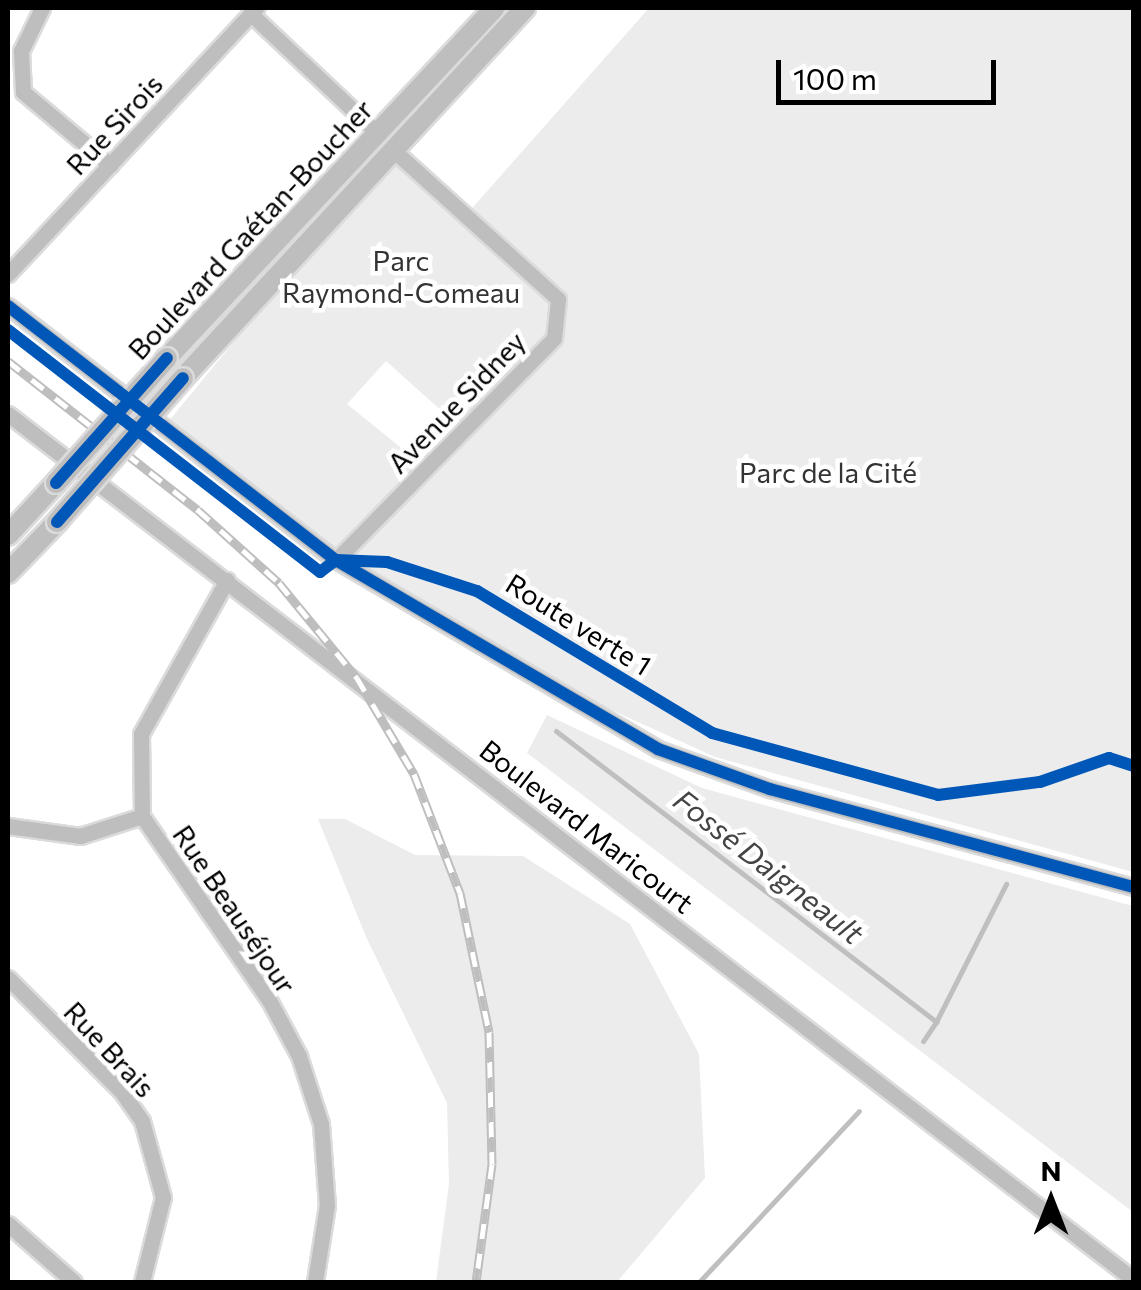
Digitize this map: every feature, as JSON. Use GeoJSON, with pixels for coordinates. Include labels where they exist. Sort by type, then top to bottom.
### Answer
{"type":"FeatureCollection","features":[{"type":"Feature","properties":{"kind":"main road","name":"Boulevard Gaétan-Boucher"},"geometry":{"type":"LineString","coordinates":[[8,534],[494,8]]}},
{"type":"Feature","properties":{"kind":"main road","name":"Boulevard Gaétan-Boucher"},"geometry":{"type":"LineString","coordinates":[[8,573],[211,345],[525,8]]}},
{"type":"Feature","properties":{"kind":"street"},"geometry":{"type":"LineString","coordinates":[[42,8],[21,51],[23,92],[110,166]]}},
{"type":"Feature","properties":{"kind":"street"},"geometry":{"type":"LineString","coordinates":[[254,11],[376,132]]}},
{"type":"Feature","properties":{"kind":"street","name":"Rue Sirois"},"geometry":{"type":"LineString","coordinates":[[8,274],[254,11]]}},
{"type":"Feature","properties":{"kind":"street","name":"Avenue Sidney"},"geometry":{"type":"LineString","coordinates":[[336,560],[554,338],[558,299],[392,149]]}},
{"type":"Feature","properties":{"kind":"street"},"geometry":{"type":"LineString","coordinates":[[8,306],[336,560],[658,749],[770,789],[1134,887]]}},
{"type":"Feature","properties":{"kind":"street","name":"Boulevard Maricourt"},"geometry":{"type":"LineString","coordinates":[[8,414],[1134,1280]]}},
{"type":"Feature","properties":{"kind":"street","name":"Rue Beauséjour"},"geometry":{"type":"LineString","coordinates":[[227,580],[141,734],[142,816],[269,1000],[299,1056],[321,1124],[327,1205],[315,1282]]}},
{"type":"Feature","properties":{"kind":"street"},"geometry":{"type":"LineString","coordinates":[[8,826],[80,836],[142,816]]}},
{"type":"Feature","properties":{"kind":"street","name":"Rue Brais"},"geometry":{"type":"LineString","coordinates":[[8,978],[121,1091],[142,1121],[164,1197],[142,1282]]}},
{"type":"Feature","properties":{"kind":"street"},"geometry":{"type":"LineString","coordinates":[[8,1224],[74,1282]]}},
{"type":"Feature","properties":{"kind":"green space","name":"Parc de la Cité"},"geometry":{"type":"Polygon","coordinates":[[[649,8],[1133,8],[1133,872],[715,757],[594,702],[342,558],[464,431],[386,361],[347,404],[426,468],[336,560],[164,427],[392,149],[466,215],[649,8]]]}},
{"type":"Feature","properties":{"kind":"green space"},"geometry":{"type":"Polygon","coordinates":[[[547,715],[702,788],[1133,906],[1133,1212],[527,753],[547,715]]]}},
{"type":"Feature","properties":{"kind":"green space"},"geometry":{"type":"Polygon","coordinates":[[[318,819],[345,819],[415,855],[523,856],[630,924],[699,1054],[705,1178],[617,1282],[436,1282],[449,1184],[447,1103],[367,939],[318,819]]]}},
{"type":"Feature","properties":{"kind":"waterway","name":"Fossé Daigneault"},"geometry":{"type":"LineString","coordinates":[[556,731],[936,1022],[923,1041]]}},
{"type":"Feature","properties":{"kind":"waterway"},"geometry":{"type":"LineString","coordinates":[[936,1022],[1006,884]]}},
{"type":"Feature","properties":{"kind":"waterway","name":"Fossé Daigneault"},"geometry":{"type":"LineString","coordinates":[[699,1282],[859,1111]]}},
{"type":"Feature","properties":{"kind":"railway"},"geometry":{"type":"LineString","coordinates":[[8,361],[198,510],[279,583],[357,678],[414,774],[460,893],[489,1032],[492,1164],[476,1282]]}},
{"type":"Feature","properties":{"kind":"cycle path"},"geometry":{"type":"LineString","coordinates":[[8,306],[336,560],[658,749],[770,789],[1134,887]]}},
{"type":"Feature","properties":{"kind":"cycle path","name":"Route verte 1"},"geometry":{"type":"LineString","coordinates":[[8,330],[320,572],[336,560],[387,562],[477,591],[712,733],[938,795],[1040,782],[1109,758],[1134,766]]}},
{"type":"Feature","properties":{"kind":"cycle path"},"geometry":{"type":"LineString","coordinates":[[56,483],[167,358]]}},
{"type":"Feature","properties":{"kind":"cycle path"},"geometry":{"type":"LineString","coordinates":[[57,522],[183,378]]}},
{"type":"Feature","properties":{"kind":"park label","name":"Parc Raymond-Comeau"},"geometry":{"type":"Point","coordinates":[401,276]}}]}
